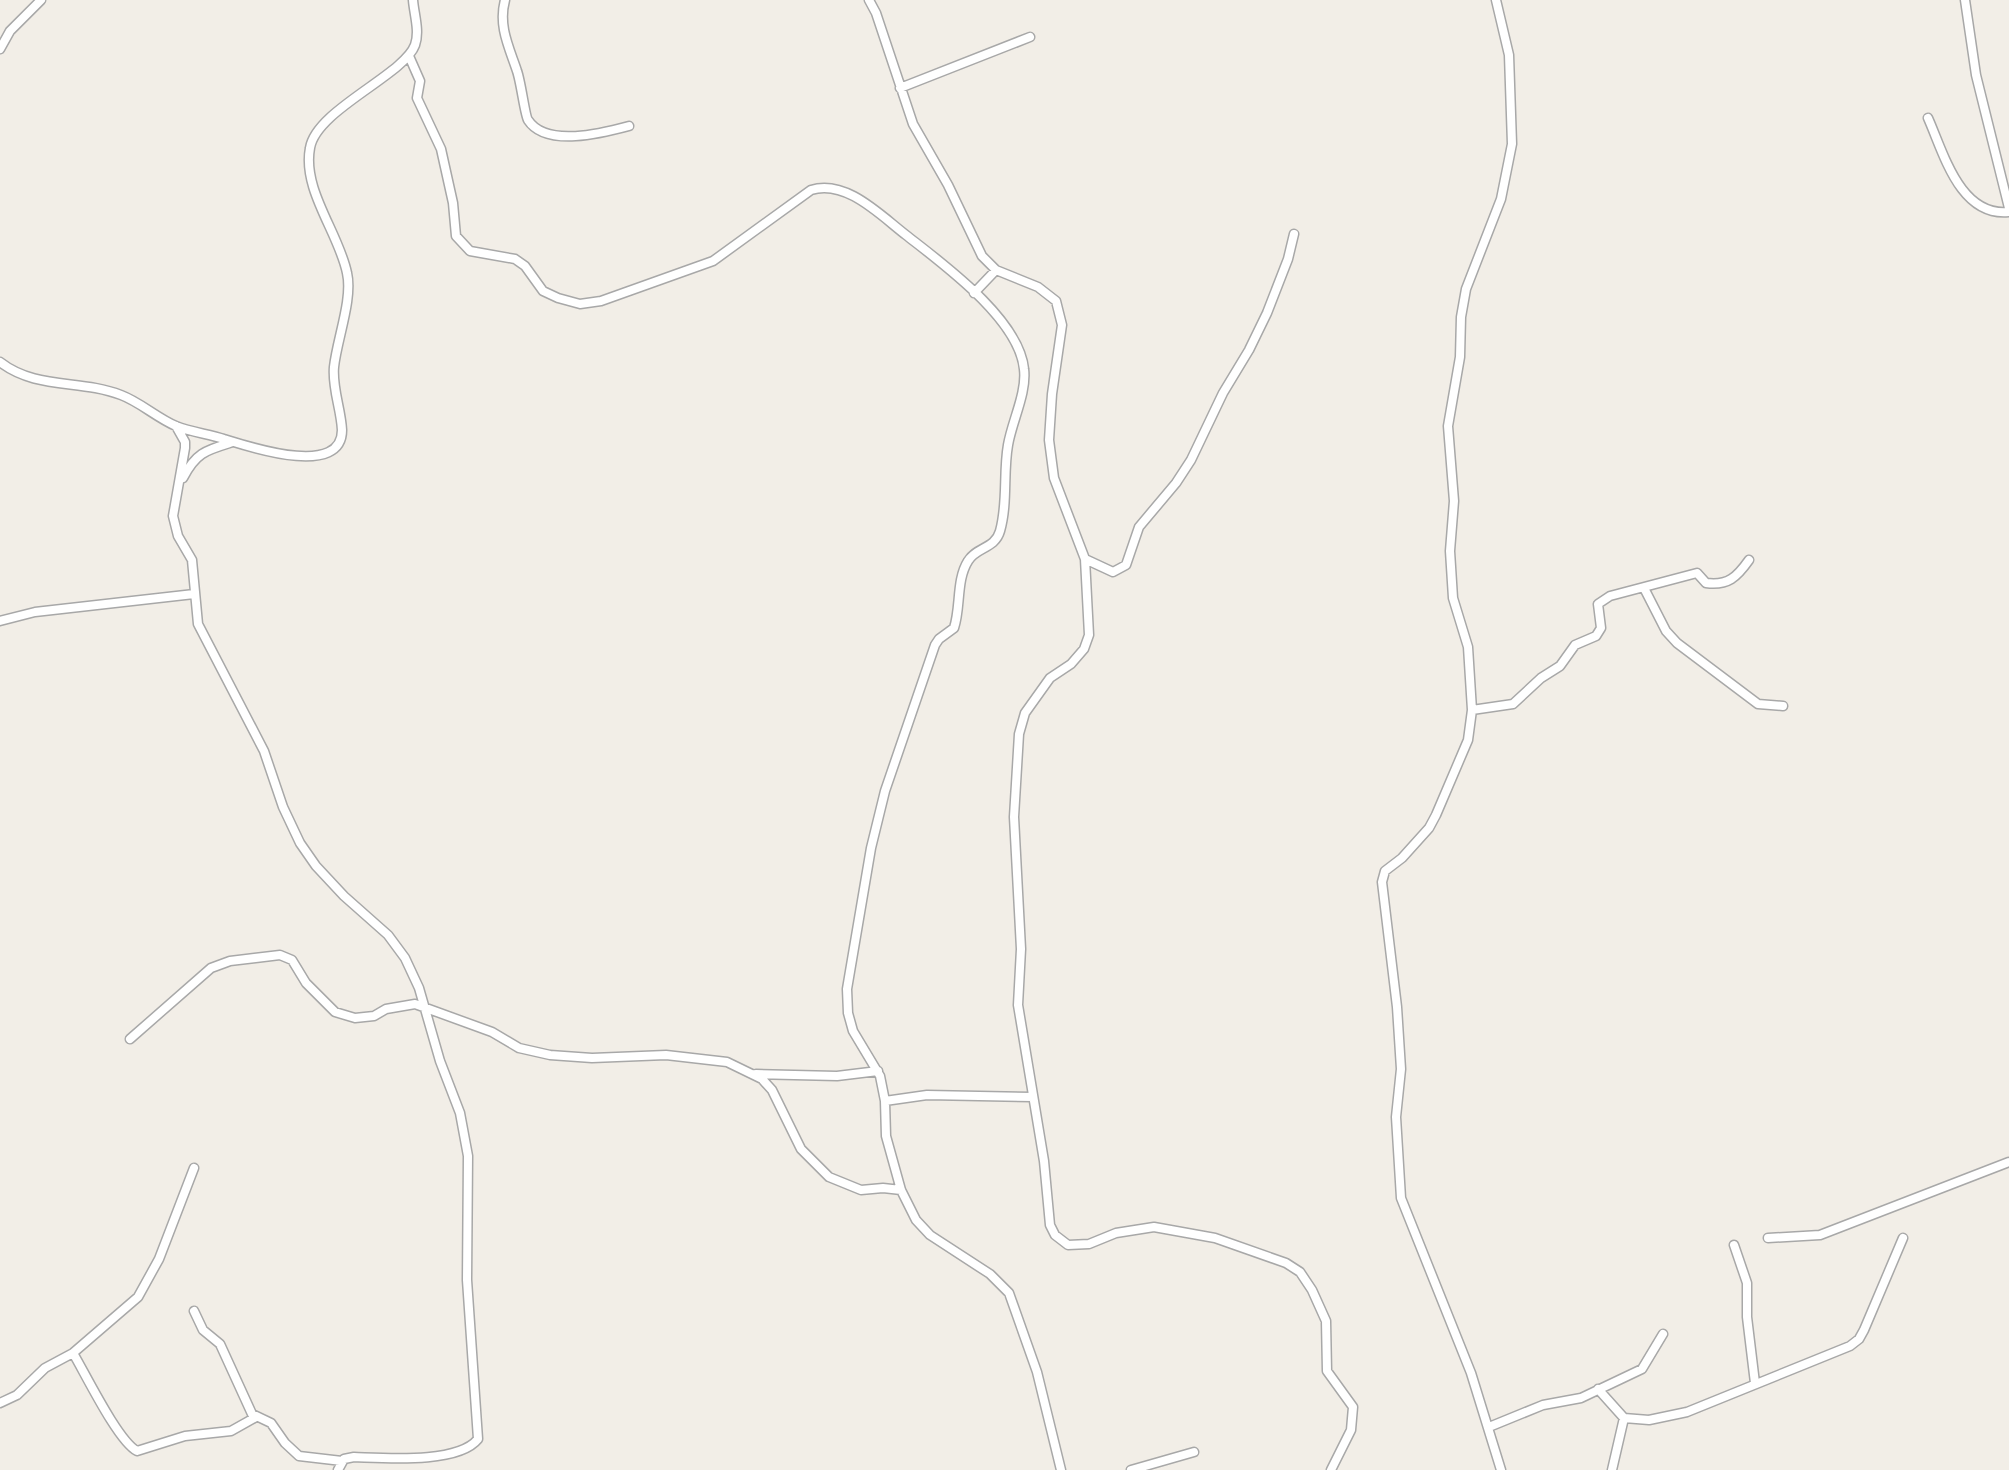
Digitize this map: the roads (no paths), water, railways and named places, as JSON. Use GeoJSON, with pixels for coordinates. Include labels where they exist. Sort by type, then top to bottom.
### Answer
{"type":"FeatureCollection","features":[{"type":"Feature","properties":{"kind":"street"},"geometry":{"type":"LineString","coordinates":[[0,49],[10,31],[41,0]]}},
{"type":"Feature","properties":{"kind":"street"},"geometry":{"type":"LineString","coordinates":[[0,362],[23,377],[120,395],[176,426],[233,442],[297,457],[326,455],[338,446],[342,431],[334,368],[348,275],[320,206],[313,182],[310,147],[316,134],[334,115],[409,56],[417,34],[413,0]]}},
{"type":"Feature","properties":{"kind":"street"},"geometry":{"type":"LineString","coordinates":[[505,0],[501,26],[523,88],[525,113],[530,123],[548,134],[566,136],[629,126]]}},
{"type":"Feature","properties":{"kind":"street"},"geometry":{"type":"LineString","coordinates":[[869,0],[876,13],[913,124],[948,185],[970,236],[982,256],[996,270],[1038,287],[1056,301],[1062,326],[1052,394],[1049,440],[1054,478],[1085,559],[1089,635],[1084,649],[1071,664],[1050,678],[1032,699],[1025,713],[1019,734],[1014,817],[1021,949],[1018,1005],[1044,1161],[1050,1225],[1056,1235],[1068,1245],[1089,1245],[1116,1233],[1154,1227],[1215,1238],[1286,1263],[1300,1272],[1312,1290],[1326,1321],[1327,1371],[1353,1407],[1351,1430],[1331,1470]]}},
{"type":"Feature","properties":{"kind":"street"},"geometry":{"type":"LineString","coordinates":[[1496,0],[1509,55],[1512,144],[1501,199],[1466,289],[1461,317],[1460,357],[1448,426],[1454,501],[1450,551],[1453,598],[1468,647],[1472,710],[1468,741],[1429,828],[1402,858],[1385,872],[1382,882],[1401,1059],[1396,1117],[1401,1198],[1471,1373],[1501,1470]]}},
{"type":"Feature","properties":{"kind":"street"},"geometry":{"type":"LineString","coordinates":[[1929,118],[1951,171],[1974,202],[1995,214],[2009,210],[1976,75],[1965,0]]}},
{"type":"Feature","properties":{"kind":"street"},"geometry":{"type":"LineString","coordinates":[[900,88],[1030,37]]}},
{"type":"Feature","properties":{"kind":"street"},"geometry":{"type":"LineString","coordinates":[[409,56],[420,81],[417,98],[441,149],[453,202],[456,236],[470,251],[515,259],[525,266],[543,291],[580,304],[601,302],[712,261],[811,190],[822,187],[845,193],[872,208],[974,293],[1005,326],[1018,350],[1024,368],[1024,380],[1008,447],[1000,532],[991,546],[968,560],[962,578],[954,628],[939,639],[935,645],[885,791],[871,848],[847,989],[848,1013],[853,1031],[878,1071],[885,1101],[886,1136],[900,1190],[916,1220],[930,1235],[990,1274],[1009,1293],[1037,1372],[1061,1470]]}},
{"type":"Feature","properties":{"kind":"street"},"geometry":{"type":"LineString","coordinates":[[1085,559],[1113,572],[1126,565],[1139,528],[1186,468],[1223,393],[1250,350],[1288,259],[1294,234]]}},
{"type":"Feature","properties":{"kind":"street"},"geometry":{"type":"LineString","coordinates":[[974,293],[996,270]]}},
{"type":"Feature","properties":{"kind":"street"},"geometry":{"type":"LineString","coordinates":[[74,1353],[118,1430],[131,1448],[137,1451],[185,1436],[231,1431],[256,1417],[264,1418],[271,1423],[285,1443],[299,1456],[342,1461],[354,1457],[452,1454],[469,1449],[478,1439],[467,1280],[468,1156],[460,1113],[424,1006],[405,958],[388,935],[344,896],[315,866],[300,843],[280,798],[264,751],[198,624],[194,594],[196,582],[192,560],[178,536],[173,516],[185,442],[176,426]]}},
{"type":"Feature","properties":{"kind":"street"},"geometry":{"type":"LineString","coordinates":[[178,486],[194,458],[206,451],[233,442]]}},
{"type":"Feature","properties":{"kind":"street"},"geometry":{"type":"LineString","coordinates":[[1472,710],[1513,704],[1565,662],[1575,645],[1600,633],[1598,604],[1623,592],[1696,573],[1706,583],[1726,583],[1735,579],[1749,560]]}},
{"type":"Feature","properties":{"kind":"street"},"geometry":{"type":"LineString","coordinates":[[1644,588],[1666,631],[1677,643],[1758,704],[1783,706]]}},
{"type":"Feature","properties":{"kind":"street"},"geometry":{"type":"LineString","coordinates":[[0,621],[35,612],[194,594]]}},
{"type":"Feature","properties":{"kind":"street"},"geometry":{"type":"LineString","coordinates":[[130,1040],[211,968],[230,961],[280,955],[292,960],[306,983],[335,1012],[355,1018],[374,1016],[386,1008],[404,1005],[424,1006],[492,1032],[519,1048],[550,1055],[592,1058],[666,1055],[703,1058],[727,1062],[756,1074],[837,1076],[878,1071]]}},
{"type":"Feature","properties":{"kind":"street"},"geometry":{"type":"LineString","coordinates":[[756,1074],[772,1090],[793,1137],[807,1157],[829,1177],[861,1190],[883,1188],[900,1190]]}},
{"type":"Feature","properties":{"kind":"street"},"geometry":{"type":"LineString","coordinates":[[885,1101],[927,1095],[1033,1097]]}},
{"type":"Feature","properties":{"kind":"street"},"geometry":{"type":"LineString","coordinates":[[1768,1238],[1820,1235],[2009,1162]]}},
{"type":"Feature","properties":{"kind":"street"},"geometry":{"type":"LineString","coordinates":[[0,1403],[17,1395],[45,1368],[74,1353],[138,1297],[159,1259],[194,1168]]}},
{"type":"Feature","properties":{"kind":"street"},"geometry":{"type":"LineString","coordinates":[[1598,1389],[1624,1418],[1649,1420],[1687,1412],[1755,1383],[1838,1352],[1859,1339],[1903,1238]]}},
{"type":"Feature","properties":{"kind":"street"},"geometry":{"type":"LineString","coordinates":[[1734,1245],[1747,1282],[1747,1317],[1755,1383]]}},
{"type":"Feature","properties":{"kind":"street"},"geometry":{"type":"LineString","coordinates":[[194,1311],[202,1330],[220,1344],[249,1409],[256,1417]]}},
{"type":"Feature","properties":{"kind":"street"},"geometry":{"type":"LineString","coordinates":[[1489,1427],[1544,1405],[1581,1398],[1642,1369],[1663,1334]]}},
{"type":"Feature","properties":{"kind":"street"},"geometry":{"type":"LineString","coordinates":[[1612,1470],[1624,1418]]}},
{"type":"Feature","properties":{"kind":"street"},"geometry":{"type":"LineString","coordinates":[[1131,1470],[1194,1452]]}},
{"type":"Feature","properties":{"kind":"street"},"geometry":{"type":"LineString","coordinates":[[338,1470],[342,1461]]}}]}
